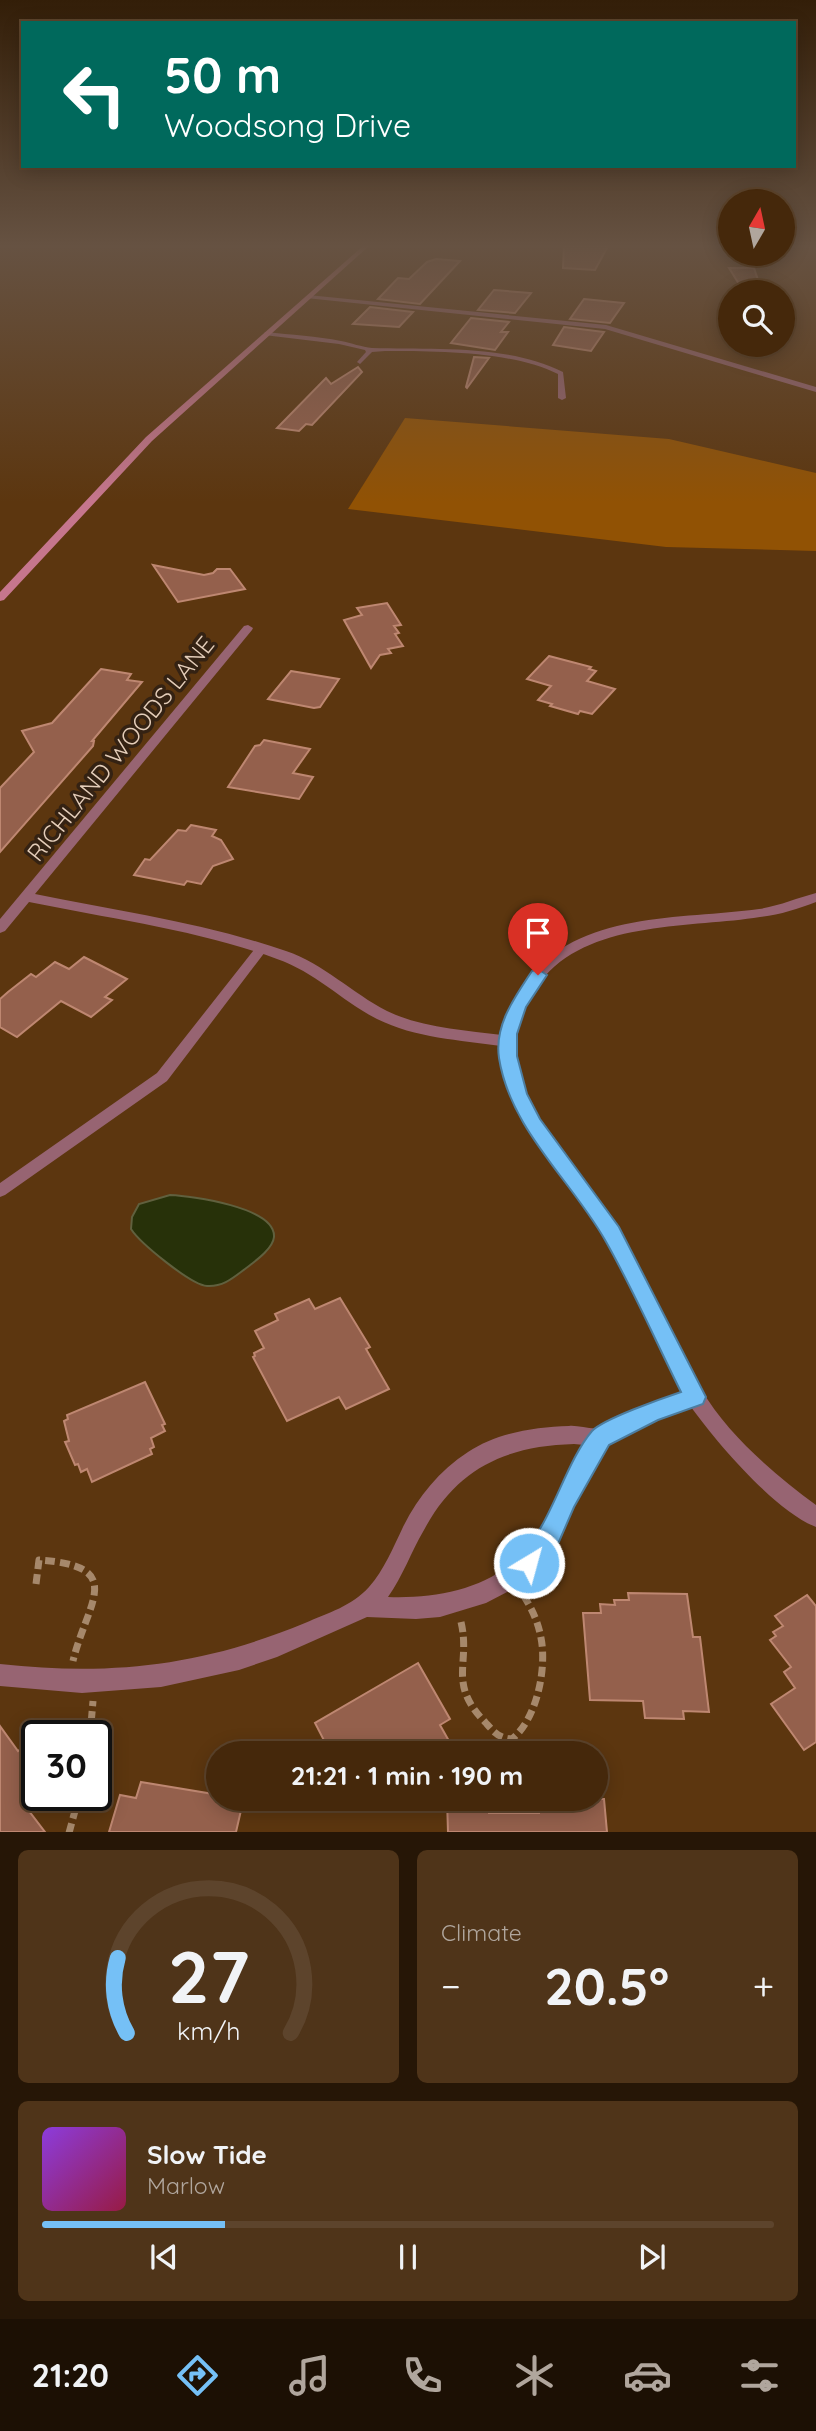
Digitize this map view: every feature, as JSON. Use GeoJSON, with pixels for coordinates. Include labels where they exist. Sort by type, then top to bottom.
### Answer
{"type":"FeatureCollection","features":[{"type":"Feature","properties":{"kind":"main road"},"geometry":{"type":"LineString","coordinates":[[0,598],[129,458],[269,331]]}},
{"type":"Feature","properties":{"kind":"street"},"geometry":{"type":"LineString","coordinates":[[621,331],[816,390]]}},
{"type":"Feature","properties":{"kind":"street","name":"RICHLAND WOODS LANE"},"geometry":{"type":"LineString","coordinates":[[0,928],[248,628]]}},
{"type":"Feature","properties":{"kind":"street"},"geometry":{"type":"LineString","coordinates":[[27,897],[261,949],[306,964],[395,1020],[433,1030],[508,1041]]}},
{"type":"Feature","properties":{"kind":"street"},"geometry":{"type":"LineString","coordinates":[[816,897],[761,913],[626,928],[585,942],[560,956],[530,985],[517,1006],[508,1041],[513,1077],[526,1111],[612,1233],[695,1397],[712,1422],[763,1476],[816,1517]]}},
{"type":"Feature","properties":{"kind":"street"},"geometry":{"type":"LineString","coordinates":[[0,1675],[69,1682],[133,1681],[204,1670],[265,1650],[366,1606],[393,1572],[422,1512],[459,1469],[477,1456],[524,1439],[570,1433],[601,1437],[652,1412],[695,1397]]}},
{"type":"Feature","properties":{"kind":"street"},"geometry":{"type":"LineString","coordinates":[[366,1606],[398,1610],[454,1605],[491,1590],[512,1577],[529,1563],[549,1536],[565,1500],[601,1437]]}},
{"type":"Feature","properties":{"kind":"lane"},"geometry":{"type":"LineString","coordinates":[[266,334],[339,342],[368,349],[485,355],[537,362],[561,373],[562,398]]}},
{"type":"Feature","properties":{"kind":"lane"},"geometry":{"type":"LineString","coordinates":[[360,362],[368,349]]}},
{"type":"Feature","properties":{"kind":"lane"},"geometry":{"type":"LineString","coordinates":[[0,1191],[162,1077],[261,949]]}},
{"type":"Feature","properties":{"kind":"path"},"geometry":{"type":"LineString","coordinates":[[36,1584],[39,1560],[78,1563],[86,1568],[95,1583],[96,1597],[78,1636],[69,1682]]}},
{"type":"Feature","properties":{"kind":"path"},"geometry":{"type":"LineString","coordinates":[[454,1605],[464,1635],[461,1680],[465,1693],[479,1714],[499,1735],[505,1738],[514,1737],[523,1729],[529,1716],[543,1659],[538,1626],[530,1605],[512,1577]]}},
{"type":"Feature","properties":{"kind":"path"},"geometry":{"type":"LineString","coordinates":[[92,1720],[96,1683]]}},
{"type":"Feature","properties":{"kind":"path"},"geometry":{"type":"LineString","coordinates":[[69,1832],[75,1811]]}},
{"type":"Feature","properties":{"kind":"shaded area"},"geometry":{"type":"Polygon","coordinates":[[[405,418],[669,439],[816,473],[816,551],[666,547],[348,509],[405,418]]]}},
{"type":"Feature","properties":{"kind":"shaded area"},"geometry":{"type":"Polygon","coordinates":[[[170,1195],[213,1201],[248,1211],[262,1218],[271,1227],[273,1242],[258,1259],[228,1281],[213,1286],[200,1284],[166,1262],[131,1229],[132,1217],[139,1204],[170,1195]]]}},
{"type":"Feature","properties":{"kind":"building"},"geometry":{"type":"Polygon","coordinates":[[[460,331],[508,332],[495,350],[451,343],[460,331]]]}},
{"type":"Feature","properties":{"kind":"building"},"geometry":{"type":"Polygon","coordinates":[[[561,331],[604,332],[591,351],[553,345],[561,331]]]}},
{"type":"Feature","properties":{"kind":"building"},"geometry":{"type":"Polygon","coordinates":[[[474,357],[489,358],[467,388],[466,387],[474,357]]]}},
{"type":"Feature","properties":{"kind":"building"},"geometry":{"type":"Polygon","coordinates":[[[358,367],[362,372],[312,425],[306,424],[299,431],[277,428],[326,378],[331,384],[358,367]]]}},
{"type":"Feature","properties":{"kind":"building"},"geometry":{"type":"Polygon","coordinates":[[[153,565],[204,575],[217,569],[230,569],[245,589],[178,602],[153,565]]]}},
{"type":"Feature","properties":{"kind":"building"},"geometry":{"type":"Polygon","coordinates":[[[387,603],[401,625],[394,626],[399,633],[395,634],[403,646],[388,649],[391,653],[380,655],[371,668],[344,620],[362,615],[357,608],[387,603]]]}},
{"type":"Feature","properties":{"kind":"building"},"geometry":{"type":"Polygon","coordinates":[[[549,656],[591,667],[589,669],[596,671],[587,681],[615,689],[592,714],[580,711],[578,714],[538,700],[551,686],[527,679],[549,656]]]}},
{"type":"Feature","properties":{"kind":"building"},"geometry":{"type":"Polygon","coordinates":[[[101,669],[131,674],[127,680],[142,682],[92,741],[93,746],[0,852],[0,788],[34,752],[22,731],[52,723],[101,669]]]}},
{"type":"Feature","properties":{"kind":"building"},"geometry":{"type":"Polygon","coordinates":[[[291,671],[339,679],[320,707],[268,699],[291,671]]]}},
{"type":"Feature","properties":{"kind":"building"},"geometry":{"type":"Polygon","coordinates":[[[264,740],[310,749],[293,773],[313,777],[299,799],[228,787],[255,746],[264,740]]]}},
{"type":"Feature","properties":{"kind":"building"},"geometry":{"type":"Polygon","coordinates":[[[191,825],[216,830],[212,836],[221,840],[233,859],[213,866],[201,884],[187,881],[184,885],[134,875],[145,859],[150,860],[178,830],[186,831],[191,825]]]}},
{"type":"Feature","properties":{"kind":"building"},"geometry":{"type":"Polygon","coordinates":[[[84,957],[127,979],[105,997],[112,1000],[91,1017],[61,1001],[17,1037],[0,1027],[0,999],[8,992],[31,974],[36,977],[55,962],[69,969],[84,957]]]}},
{"type":"Feature","properties":{"kind":"building"},"geometry":{"type":"Polygon","coordinates":[[[340,1298],[370,1347],[366,1349],[389,1389],[346,1409],[339,1397],[287,1421],[253,1357],[254,1353],[264,1348],[255,1331],[278,1320],[275,1314],[309,1299],[315,1309],[340,1298]]]}},
{"type":"Feature","properties":{"kind":"building"},"geometry":{"type":"Polygon","coordinates":[[[145,1382],[165,1424],[162,1425],[165,1431],[151,1438],[154,1447],[150,1449],[152,1454],[92,1482],[87,1469],[81,1472],[78,1464],[75,1465],[65,1442],[69,1441],[64,1421],[68,1419],[67,1415],[145,1382]]]}},
{"type":"Feature","properties":{"kind":"building"},"geometry":{"type":"Polygon","coordinates":[[[628,1593],[687,1594],[693,1637],[700,1637],[709,1712],[683,1711],[684,1719],[645,1718],[643,1701],[590,1700],[583,1613],[601,1613],[600,1604],[615,1605],[614,1600],[629,1600],[628,1593]]]}},
{"type":"Feature","properties":{"kind":"building"},"geometry":{"type":"Polygon","coordinates":[[[807,1595],[816,1606],[816,1742],[804,1750],[771,1704],[795,1688],[784,1672],[791,1667],[770,1640],[776,1636],[773,1632],[783,1626],[775,1616],[807,1595]]]}},
{"type":"Feature","properties":{"kind":"building"},"geometry":{"type":"Polygon","coordinates":[[[418,1663],[450,1719],[440,1725],[449,1741],[324,1741],[315,1723],[418,1663]]]}},
{"type":"Feature","properties":{"kind":"building"},"geometry":{"type":"Polygon","coordinates":[[[0,1726],[18,1751],[21,1749],[21,1811],[29,1811],[45,1832],[0,1832],[0,1726]]]}},
{"type":"Feature","properties":{"kind":"building"},"geometry":{"type":"Polygon","coordinates":[[[141,1782],[206,1793],[206,1811],[241,1811],[236,1832],[109,1832],[120,1795],[136,1798],[141,1782]]]}},
{"type":"Feature","properties":{"kind":"building"},"geometry":{"type":"Polygon","coordinates":[[[447,1811],[605,1811],[607,1832],[448,1832],[447,1811]]]}},
{"type":"Feature","properties":{"kind":"route"},"geometry":{"type":"LineString","coordinates":[[529,1563],[549,1536],[565,1500],[601,1437],[652,1412],[695,1397],[612,1233],[576,1179],[534,1124],[518,1094],[508,1056],[508,1034],[517,1006],[538,975]]}}]}
